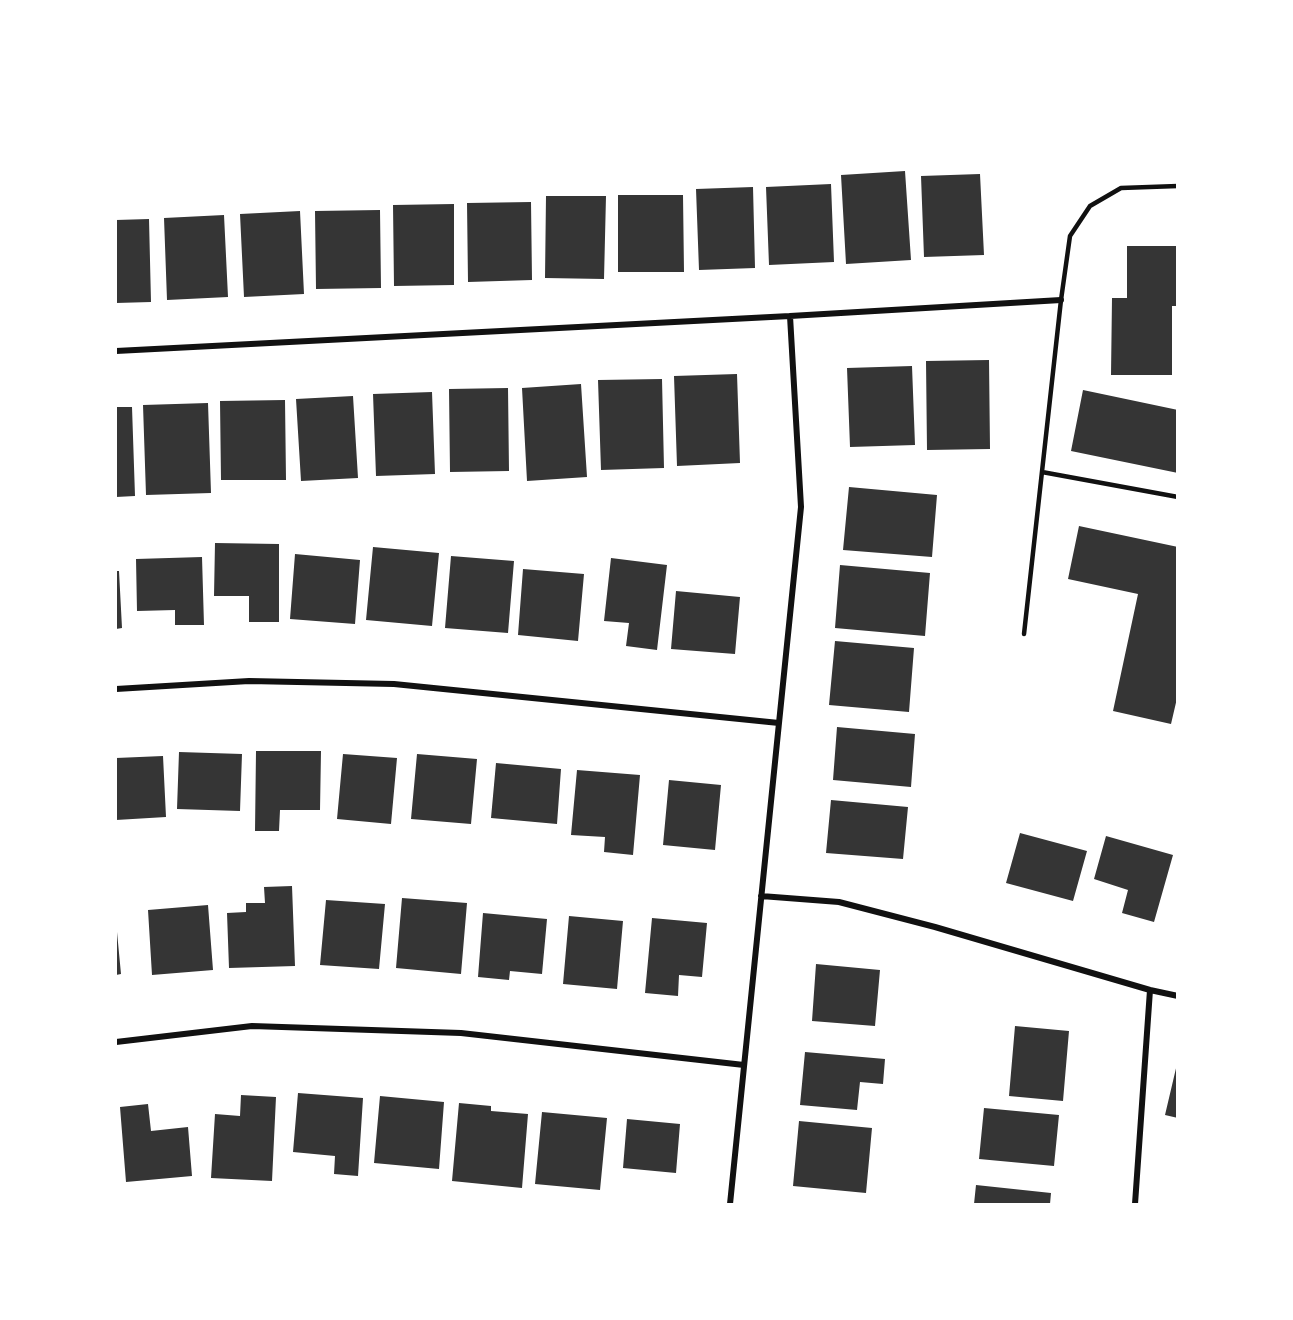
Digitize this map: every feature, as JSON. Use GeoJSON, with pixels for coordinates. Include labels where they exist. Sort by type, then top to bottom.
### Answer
{"type":"FeatureCollection","features":[{"type":"Feature","properties":{"kind":"street"},"geometry":{"type":"LineString","coordinates":[[116,351],[1062,300]]}},
{"type":"Feature","properties":{"kind":"street"},"geometry":{"type":"LineString","coordinates":[[730,1204],[801,507],[790,316]]}},
{"type":"Feature","properties":{"kind":"street"},"geometry":{"type":"LineString","coordinates":[[116,689],[249,681],[394,684],[779,723]]}},
{"type":"Feature","properties":{"kind":"street"},"geometry":{"type":"LineString","coordinates":[[761,896],[838,902],[1178,996]]}},
{"type":"Feature","properties":{"kind":"street"},"geometry":{"type":"LineString","coordinates":[[1135,1204],[1150,990]]}},
{"type":"Feature","properties":{"kind":"street"},"geometry":{"type":"LineString","coordinates":[[116,1042],[252,1026],[461,1032],[744,1065]]}},
{"type":"Feature","properties":{"kind":"lane"},"geometry":{"type":"LineString","coordinates":[[1024,634],[1070,236],[1090,206],[1121,188],[1178,186]]}},
{"type":"Feature","properties":{"kind":"lane"},"geometry":{"type":"LineString","coordinates":[[1042,472],[1178,497]]}},
{"type":"Feature","properties":{"kind":"building"},"geometry":{"type":"Polygon","coordinates":[[[905,171],[911,260],[846,264],[841,175],[905,171]]]}},
{"type":"Feature","properties":{"kind":"building"},"geometry":{"type":"Polygon","coordinates":[[[980,174],[984,255],[924,257],[921,176],[980,174]]]}},
{"type":"Feature","properties":{"kind":"building"},"geometry":{"type":"Polygon","coordinates":[[[831,184],[834,262],[769,265],[766,187],[831,184]]]}},
{"type":"Feature","properties":{"kind":"building"},"geometry":{"type":"Polygon","coordinates":[[[753,187],[755,268],[699,270],[696,189],[753,187]]]}},
{"type":"Feature","properties":{"kind":"building"},"geometry":{"type":"Polygon","coordinates":[[[618,195],[683,195],[684,272],[618,272],[618,195]]]}},
{"type":"Feature","properties":{"kind":"building"},"geometry":{"type":"Polygon","coordinates":[[[546,196],[606,196],[604,279],[545,278],[546,196]]]}},
{"type":"Feature","properties":{"kind":"building"},"geometry":{"type":"Polygon","coordinates":[[[531,202],[532,280],[468,282],[467,203],[531,202]]]}},
{"type":"Feature","properties":{"kind":"building"},"geometry":{"type":"Polygon","coordinates":[[[454,204],[454,285],[394,286],[393,205],[454,204]]]}},
{"type":"Feature","properties":{"kind":"building"},"geometry":{"type":"Polygon","coordinates":[[[380,210],[381,288],[316,289],[315,211],[380,210]]]}},
{"type":"Feature","properties":{"kind":"building"},"geometry":{"type":"Polygon","coordinates":[[[300,211],[304,294],[244,297],[240,214],[300,211]]]}},
{"type":"Feature","properties":{"kind":"building"},"geometry":{"type":"Polygon","coordinates":[[[224,215],[228,297],[167,300],[164,218],[224,215]]]}},
{"type":"Feature","properties":{"kind":"building"},"geometry":{"type":"Polygon","coordinates":[[[149,219],[151,302],[116,303],[116,220],[149,219]]]}},
{"type":"Feature","properties":{"kind":"building"},"geometry":{"type":"Polygon","coordinates":[[[1127,246],[1178,246],[1178,306],[1172,306],[1172,375],[1111,375],[1112,298],[1127,298],[1127,246]]]}},
{"type":"Feature","properties":{"kind":"building"},"geometry":{"type":"Polygon","coordinates":[[[989,360],[990,449],[927,450],[926,361],[989,360]]]}},
{"type":"Feature","properties":{"kind":"building"},"geometry":{"type":"Polygon","coordinates":[[[912,366],[915,445],[850,447],[847,368],[912,366]]]}},
{"type":"Feature","properties":{"kind":"building"},"geometry":{"type":"Polygon","coordinates":[[[737,374],[740,463],[677,466],[674,376],[737,374]]]}},
{"type":"Feature","properties":{"kind":"building"},"geometry":{"type":"Polygon","coordinates":[[[662,379],[664,468],[601,470],[598,380],[662,379]]]}},
{"type":"Feature","properties":{"kind":"building"},"geometry":{"type":"Polygon","coordinates":[[[581,384],[587,477],[527,481],[522,388],[581,384]]]}},
{"type":"Feature","properties":{"kind":"building"},"geometry":{"type":"Polygon","coordinates":[[[508,388],[509,471],[450,472],[449,389],[508,388]]]}},
{"type":"Feature","properties":{"kind":"building"},"geometry":{"type":"Polygon","coordinates":[[[1083,390],[1178,410],[1178,473],[1071,451],[1083,390]]]}},
{"type":"Feature","properties":{"kind":"building"},"geometry":{"type":"Polygon","coordinates":[[[432,392],[435,474],[376,476],[373,394],[432,392]]]}},
{"type":"Feature","properties":{"kind":"building"},"geometry":{"type":"Polygon","coordinates":[[[353,396],[358,478],[301,481],[296,399],[353,396]]]}},
{"type":"Feature","properties":{"kind":"building"},"geometry":{"type":"Polygon","coordinates":[[[285,400],[286,480],[221,480],[220,401],[285,400]]]}},
{"type":"Feature","properties":{"kind":"building"},"geometry":{"type":"Polygon","coordinates":[[[208,403],[211,493],[146,495],[143,405],[208,403]]]}},
{"type":"Feature","properties":{"kind":"building"},"geometry":{"type":"Polygon","coordinates":[[[116,407],[132,407],[135,496],[116,497],[116,407]]]}},
{"type":"Feature","properties":{"kind":"building"},"geometry":{"type":"Polygon","coordinates":[[[849,487],[937,495],[932,557],[843,550],[849,487]]]}},
{"type":"Feature","properties":{"kind":"building"},"geometry":{"type":"Polygon","coordinates":[[[1079,526],[1178,547],[1178,694],[1171,724],[1113,711],[1138,594],[1068,579],[1079,526]]]}},
{"type":"Feature","properties":{"kind":"building"},"geometry":{"type":"Polygon","coordinates":[[[215,543],[279,544],[279,622],[249,622],[249,596],[214,596],[215,543]]]}},
{"type":"Feature","properties":{"kind":"building"},"geometry":{"type":"Polygon","coordinates":[[[373,547],[439,553],[432,626],[366,620],[373,547]]]}},
{"type":"Feature","properties":{"kind":"building"},"geometry":{"type":"Polygon","coordinates":[[[295,554],[360,560],[355,624],[290,619],[295,554]]]}},
{"type":"Feature","properties":{"kind":"building"},"geometry":{"type":"Polygon","coordinates":[[[451,556],[514,561],[508,633],[445,628],[451,556]]]}},
{"type":"Feature","properties":{"kind":"building"},"geometry":{"type":"Polygon","coordinates":[[[202,557],[204,625],[175,625],[175,610],[137,611],[136,559],[202,557]]]}},
{"type":"Feature","properties":{"kind":"building"},"geometry":{"type":"Polygon","coordinates":[[[611,558],[667,565],[657,650],[626,646],[629,623],[604,621],[611,558]]]}},
{"type":"Feature","properties":{"kind":"building"},"geometry":{"type":"Polygon","coordinates":[[[840,565],[930,573],[925,636],[835,628],[840,565]]]}},
{"type":"Feature","properties":{"kind":"building"},"geometry":{"type":"Polygon","coordinates":[[[523,569],[584,574],[578,641],[518,635],[523,569]]]}},
{"type":"Feature","properties":{"kind":"building"},"geometry":{"type":"Polygon","coordinates":[[[116,571],[119,571],[122,628],[116,629],[116,571]]]}},
{"type":"Feature","properties":{"kind":"building"},"geometry":{"type":"Polygon","coordinates":[[[676,591],[740,597],[735,654],[671,649],[676,591]]]}},
{"type":"Feature","properties":{"kind":"building"},"geometry":{"type":"Polygon","coordinates":[[[835,641],[914,648],[909,712],[829,705],[835,641]]]}},
{"type":"Feature","properties":{"kind":"building"},"geometry":{"type":"Polygon","coordinates":[[[837,727],[915,734],[911,787],[833,780],[837,727]]]}},
{"type":"Feature","properties":{"kind":"building"},"geometry":{"type":"Polygon","coordinates":[[[256,751],[321,751],[320,810],[280,810],[279,831],[255,831],[256,751]]]}},
{"type":"Feature","properties":{"kind":"building"},"geometry":{"type":"Polygon","coordinates":[[[179,752],[242,754],[240,811],[177,809],[179,752]]]}},
{"type":"Feature","properties":{"kind":"building"},"geometry":{"type":"Polygon","coordinates":[[[343,754],[397,758],[391,824],[337,819],[343,754]]]}},
{"type":"Feature","properties":{"kind":"building"},"geometry":{"type":"Polygon","coordinates":[[[417,754],[477,759],[471,824],[411,819],[417,754]]]}},
{"type":"Feature","properties":{"kind":"building"},"geometry":{"type":"Polygon","coordinates":[[[163,756],[166,817],[116,820],[116,758],[163,756]]]}},
{"type":"Feature","properties":{"kind":"building"},"geometry":{"type":"Polygon","coordinates":[[[496,763],[561,769],[557,824],[491,818],[496,763]]]}},
{"type":"Feature","properties":{"kind":"building"},"geometry":{"type":"Polygon","coordinates":[[[577,770],[640,775],[633,855],[604,852],[605,837],[571,835],[577,770]]]}},
{"type":"Feature","properties":{"kind":"building"},"geometry":{"type":"Polygon","coordinates":[[[669,780],[721,785],[715,850],[663,845],[669,780]]]}},
{"type":"Feature","properties":{"kind":"building"},"geometry":{"type":"Polygon","coordinates":[[[831,800],[908,807],[903,859],[826,853],[831,800]]]}},
{"type":"Feature","properties":{"kind":"building"},"geometry":{"type":"Polygon","coordinates":[[[1020,833],[1087,851],[1073,901],[1006,883],[1020,833]]]}},
{"type":"Feature","properties":{"kind":"building"},"geometry":{"type":"Polygon","coordinates":[[[1106,836],[1173,855],[1154,922],[1122,913],[1128,890],[1094,879],[1106,836]]]}},
{"type":"Feature","properties":{"kind":"building"},"geometry":{"type":"Polygon","coordinates":[[[292,886],[295,966],[229,968],[227,913],[246,912],[246,903],[265,903],[264,887],[292,886]]]}},
{"type":"Feature","properties":{"kind":"building"},"geometry":{"type":"Polygon","coordinates":[[[402,898],[467,903],[461,974],[396,968],[402,898]]]}},
{"type":"Feature","properties":{"kind":"building"},"geometry":{"type":"Polygon","coordinates":[[[326,900],[385,904],[379,969],[320,965],[326,900]]]}},
{"type":"Feature","properties":{"kind":"building"},"geometry":{"type":"Polygon","coordinates":[[[208,905],[213,970],[152,975],[148,910],[208,905]]]}},
{"type":"Feature","properties":{"kind":"building"},"geometry":{"type":"Polygon","coordinates":[[[483,913],[547,919],[542,974],[510,971],[509,980],[478,977],[483,913]]]}},
{"type":"Feature","properties":{"kind":"building"},"geometry":{"type":"Polygon","coordinates":[[[569,916],[623,921],[617,989],[563,984],[569,916]]]}},
{"type":"Feature","properties":{"kind":"building"},"geometry":{"type":"Polygon","coordinates":[[[652,918],[707,923],[702,977],[679,975],[678,996],[645,993],[652,918]]]}},
{"type":"Feature","properties":{"kind":"building"},"geometry":{"type":"Polygon","coordinates":[[[116,932],[121,974],[116,975],[116,932]]]}},
{"type":"Feature","properties":{"kind":"building"},"geometry":{"type":"Polygon","coordinates":[[[816,964],[880,970],[875,1026],[812,1021],[816,964]]]}},
{"type":"Feature","properties":{"kind":"building"},"geometry":{"type":"Polygon","coordinates":[[[1015,1026],[1069,1031],[1063,1101],[1009,1096],[1015,1026]]]}},
{"type":"Feature","properties":{"kind":"building"},"geometry":{"type":"Polygon","coordinates":[[[805,1052],[885,1059],[883,1084],[860,1082],[857,1110],[800,1105],[805,1052]]]}},
{"type":"Feature","properties":{"kind":"building"},"geometry":{"type":"Polygon","coordinates":[[[1178,1064],[1178,1118],[1165,1115],[1178,1064]]]}},
{"type":"Feature","properties":{"kind":"building"},"geometry":{"type":"Polygon","coordinates":[[[298,1093],[363,1098],[358,1176],[334,1174],[335,1156],[293,1152],[298,1093]]]}},
{"type":"Feature","properties":{"kind":"building"},"geometry":{"type":"Polygon","coordinates":[[[241,1095],[276,1097],[272,1181],[211,1178],[215,1114],[240,1116],[241,1095]]]}},
{"type":"Feature","properties":{"kind":"building"},"geometry":{"type":"Polygon","coordinates":[[[380,1096],[444,1102],[439,1169],[374,1163],[380,1096]]]}},
{"type":"Feature","properties":{"kind":"building"},"geometry":{"type":"Polygon","coordinates":[[[459,1103],[491,1106],[491,1111],[528,1114],[522,1188],[452,1181],[459,1103]]]}},
{"type":"Feature","properties":{"kind":"building"},"geometry":{"type":"Polygon","coordinates":[[[148,1104],[151,1131],[188,1127],[192,1176],[126,1182],[120,1107],[148,1104]]]}},
{"type":"Feature","properties":{"kind":"building"},"geometry":{"type":"Polygon","coordinates":[[[984,1108],[1059,1115],[1054,1166],[979,1159],[984,1108]]]}},
{"type":"Feature","properties":{"kind":"building"},"geometry":{"type":"Polygon","coordinates":[[[542,1112],[607,1118],[600,1190],[535,1184],[542,1112]]]}},
{"type":"Feature","properties":{"kind":"building"},"geometry":{"type":"Polygon","coordinates":[[[627,1119],[680,1124],[676,1173],[623,1168],[627,1119]]]}},
{"type":"Feature","properties":{"kind":"building"},"geometry":{"type":"Polygon","coordinates":[[[799,1121],[872,1128],[866,1193],[793,1186],[799,1121]]]}},
{"type":"Feature","properties":{"kind":"building"},"geometry":{"type":"Polygon","coordinates":[[[976,1185],[1051,1193],[1050,1204],[974,1204],[976,1185]]]}}]}
